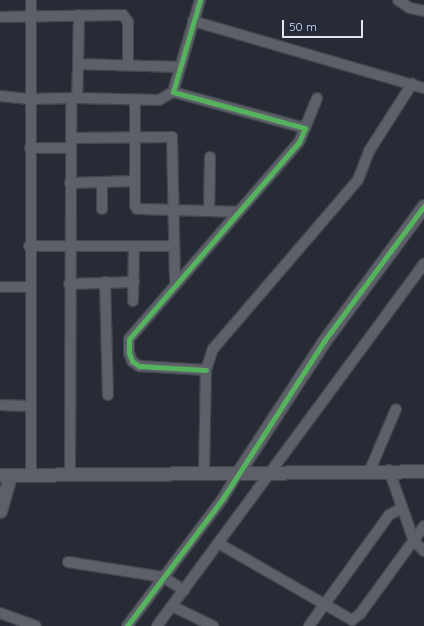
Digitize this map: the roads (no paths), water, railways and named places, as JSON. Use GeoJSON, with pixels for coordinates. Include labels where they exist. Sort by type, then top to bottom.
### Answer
{"type":"FeatureCollection","features":[{"type":"Feature","properties":{"kind":"street"},"geometry":{"type":"LineString","coordinates":[[31,0],[29,246],[31,475]]}},
{"type":"Feature","properties":{"kind":"street"},"geometry":{"type":"LineString","coordinates":[[0,96],[30,99],[74,98],[159,100],[173,92],[200,0]]}},
{"type":"Feature","properties":{"kind":"street"},"geometry":{"type":"LineString","coordinates":[[398,0],[410,8],[424,11]]}},
{"type":"Feature","properties":{"kind":"street"},"geometry":{"type":"LineString","coordinates":[[0,17],[119,14],[126,17],[128,66]]}},
{"type":"Feature","properties":{"kind":"street"},"geometry":{"type":"LineString","coordinates":[[70,474],[70,143],[78,64],[79,15]]}},
{"type":"Feature","properties":{"kind":"street"},"geometry":{"type":"LineString","coordinates":[[193,21],[424,88]]}},
{"type":"Feature","properties":{"kind":"street"},"geometry":{"type":"LineString","coordinates":[[78,64],[180,67]]}},
{"type":"Feature","properties":{"kind":"street"},"geometry":{"type":"LineString","coordinates":[[204,472],[206,370],[213,349],[358,180],[369,151],[412,84]]}},
{"type":"Feature","properties":{"kind":"street"},"geometry":{"type":"LineString","coordinates":[[173,92],[305,128]]}},
{"type":"Feature","properties":{"kind":"street"},"geometry":{"type":"LineString","coordinates":[[206,370],[138,366],[132,361],[128,353],[129,339],[134,331],[236,212],[299,142],[317,98]]}},
{"type":"Feature","properties":{"kind":"street"},"geometry":{"type":"LineString","coordinates":[[135,100],[135,205],[138,209],[236,212]]}},
{"type":"Feature","properties":{"kind":"street"},"geometry":{"type":"LineString","coordinates":[[30,148],[135,137],[172,136],[173,246],[175,283]]}},
{"type":"Feature","properties":{"kind":"street"},"geometry":{"type":"LineString","coordinates":[[209,211],[210,157]]}},
{"type":"Feature","properties":{"kind":"street"},"geometry":{"type":"LineString","coordinates":[[70,183],[135,181]]}},
{"type":"Feature","properties":{"kind":"street"},"geometry":{"type":"LineString","coordinates":[[102,182],[102,209]]}},
{"type":"Feature","properties":{"kind":"street"},"geometry":{"type":"LineString","coordinates":[[127,626],[222,498],[324,341],[424,206]]}},
{"type":"Feature","properties":{"kind":"street"},"geometry":{"type":"LineString","coordinates":[[29,246],[173,246]]}},
{"type":"Feature","properties":{"kind":"street"},"geometry":{"type":"LineString","coordinates":[[133,301],[134,246]]}},
{"type":"Feature","properties":{"kind":"street"},"geometry":{"type":"LineString","coordinates":[[158,626],[424,264]]}},
{"type":"Feature","properties":{"kind":"street"},"geometry":{"type":"LineString","coordinates":[[105,282],[108,395]]}},
{"type":"Feature","properties":{"kind":"street"},"geometry":{"type":"LineString","coordinates":[[69,284],[134,282]]}},
{"type":"Feature","properties":{"kind":"street"},"geometry":{"type":"LineString","coordinates":[[0,287],[30,287]]}},
{"type":"Feature","properties":{"kind":"street"},"geometry":{"type":"LineString","coordinates":[[0,405],[30,406]]}},
{"type":"Feature","properties":{"kind":"street"},"geometry":{"type":"LineString","coordinates":[[370,470],[396,409]]}},
{"type":"Feature","properties":{"kind":"street"},"geometry":{"type":"LineString","coordinates":[[389,470],[414,541],[424,550]]}},
{"type":"Feature","properties":{"kind":"street"},"geometry":{"type":"LineString","coordinates":[[0,510],[5,475],[239,471],[424,471]]}},
{"type":"Feature","properties":{"kind":"street"},"geometry":{"type":"LineString","coordinates":[[309,626],[389,515],[402,508]]}},
{"type":"Feature","properties":{"kind":"street"},"geometry":{"type":"LineString","coordinates":[[218,543],[323,606],[348,619],[356,618],[424,526]]}},
{"type":"Feature","properties":{"kind":"street"},"geometry":{"type":"LineString","coordinates":[[68,562],[163,577],[184,590]]}},
{"type":"Feature","properties":{"kind":"street"},"geometry":{"type":"LineString","coordinates":[[172,606],[213,626]]}},
{"type":"Feature","properties":{"kind":"street"},"geometry":{"type":"LineString","coordinates":[[0,613],[36,626]]}}]}
